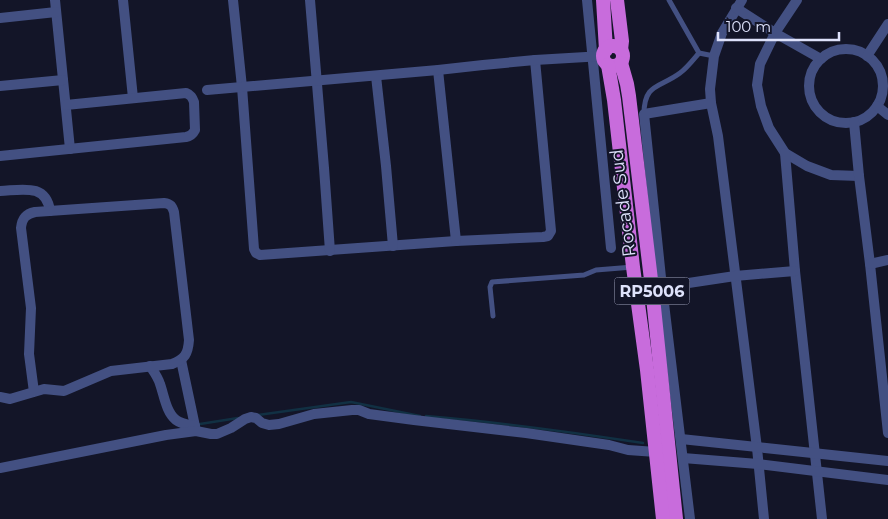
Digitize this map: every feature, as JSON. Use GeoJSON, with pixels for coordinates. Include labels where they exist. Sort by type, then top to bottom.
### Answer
{"type":"FeatureCollection","features":[{"type":"Feature","properties":{"kind":"highway","name":"Rocade Sud"},"geometry":{"type":"LineString","coordinates":[[603,0],[608,57],[647,370],[663,519]]}},
{"type":"Feature","properties":{"kind":"highway","name":"Rocade Sud"},"geometry":{"type":"LineString","coordinates":[[608,57],[622,41],[617,0]]}},
{"type":"Feature","properties":{"kind":"highway","name":"Rocade Sud"},"geometry":{"type":"LineString","coordinates":[[608,57],[627,84],[629,96],[652,288],[676,519]]}},
{"type":"Feature","properties":{"kind":"street"},"geometry":{"type":"LineString","coordinates":[[55,0],[70,149]]}},
{"type":"Feature","properties":{"kind":"street"},"geometry":{"type":"LineString","coordinates":[[123,0],[133,98]]}},
{"type":"Feature","properties":{"kind":"street"},"geometry":{"type":"LineString","coordinates":[[233,0],[242,87],[254,249],[260,255],[548,236],[551,231],[535,60]]}},
{"type":"Feature","properties":{"kind":"street"},"geometry":{"type":"LineString","coordinates":[[310,0],[330,251]]}},
{"type":"Feature","properties":{"kind":"street"},"geometry":{"type":"LineString","coordinates":[[587,0],[608,57],[610,248]]}},
{"type":"Feature","properties":{"kind":"street"},"geometry":{"type":"LineString","coordinates":[[797,0],[775,33],[760,64],[757,85],[768,128],[785,153],[807,166],[830,175],[859,176]]}},
{"type":"Feature","properties":{"kind":"street"},"geometry":{"type":"LineString","coordinates":[[764,519],[757,448],[718,136],[711,103],[710,82],[714,56],[722,33],[739,4],[775,33],[821,59]]}},
{"type":"Feature","properties":{"kind":"street"},"geometry":{"type":"LineString","coordinates":[[0,18],[56,12]]}},
{"type":"Feature","properties":{"kind":"street"},"geometry":{"type":"LineString","coordinates":[[867,56],[888,24]]}},
{"type":"Feature","properties":{"kind":"street"},"geometry":{"type":"LineString","coordinates":[[846,49],[855,50],[867,56],[876,65],[882,77],[882,94],[877,106],[866,118],[854,122],[842,123],[830,119],[820,112],[813,102],[810,81],[814,69],[821,59],[833,52],[846,49]]}},
{"type":"Feature","properties":{"kind":"street"},"geometry":{"type":"LineString","coordinates":[[207,90],[376,76],[483,64],[608,57]]}},
{"type":"Feature","properties":{"kind":"street"},"geometry":{"type":"LineString","coordinates":[[438,70],[456,241]]}},
{"type":"Feature","properties":{"kind":"street"},"geometry":{"type":"LineString","coordinates":[[376,76],[393,246]]}},
{"type":"Feature","properties":{"kind":"street"},"geometry":{"type":"LineString","coordinates":[[0,86],[63,80]]}},
{"type":"Feature","properties":{"kind":"street"},"geometry":{"type":"LineString","coordinates":[[0,156],[186,138],[194,134],[196,125],[194,102],[190,94],[181,93],[66,105]]}},
{"type":"Feature","properties":{"kind":"street"},"geometry":{"type":"LineString","coordinates":[[690,519],[662,287],[644,114],[711,103]]}},
{"type":"Feature","properties":{"kind":"street"},"geometry":{"type":"LineString","coordinates":[[877,106],[888,115]]}},
{"type":"Feature","properties":{"kind":"street"},"geometry":{"type":"LineString","coordinates":[[854,122],[888,433]]}},
{"type":"Feature","properties":{"kind":"street"},"geometry":{"type":"LineString","coordinates":[[785,153],[795,271],[822,519]]}},
{"type":"Feature","properties":{"kind":"street"},"geometry":{"type":"LineString","coordinates":[[0,191],[27,189],[39,192],[46,198],[50,211]]}},
{"type":"Feature","properties":{"kind":"street"},"geometry":{"type":"LineString","coordinates":[[0,398],[18,398],[44,389],[64,390],[111,371],[172,364],[181,360],[186,355],[189,340],[172,206],[164,203],[50,211],[30,213],[23,219],[31,308],[29,354],[34,392]]}},
{"type":"Feature","properties":{"kind":"street"},"geometry":{"type":"LineString","coordinates":[[870,264],[888,260]]}},
{"type":"Feature","properties":{"kind":"street"},"geometry":{"type":"LineString","coordinates":[[662,287],[735,276],[795,271]]}},
{"type":"Feature","properties":{"kind":"street"},"geometry":{"type":"LineString","coordinates":[[181,360],[196,429]]}},
{"type":"Feature","properties":{"kind":"street"},"geometry":{"type":"LineString","coordinates":[[150,366],[158,379],[172,416],[180,422],[211,434],[218,434],[245,418],[251,417],[268,425],[314,414],[359,410],[370,414],[526,433],[609,445],[628,450],[656,452]]}},
{"type":"Feature","properties":{"kind":"street"},"geometry":{"type":"LineString","coordinates":[[0,468],[196,429]]}},
{"type":"Feature","properties":{"kind":"street"},"geometry":{"type":"LineString","coordinates":[[681,439],[888,461]]}},
{"type":"Feature","properties":{"kind":"street"},"geometry":{"type":"LineString","coordinates":[[683,458],[758,464],[888,480]]}},
{"type":"Feature","properties":{"kind":"lane"},"geometry":{"type":"LineString","coordinates":[[669,0],[699,53],[714,56]]}},
{"type":"Feature","properties":{"kind":"lane"},"geometry":{"type":"LineString","coordinates":[[644,114],[644,103],[650,91],[680,73],[699,53]]}},
{"type":"Feature","properties":{"kind":"lane"},"geometry":{"type":"LineString","coordinates":[[493,316],[490,287],[492,282],[584,275],[596,270],[633,267]]}},
{"type":"Feature","properties":{"kind":"waterway"},"geometry":{"type":"LineString","coordinates":[[258,415],[351,402],[420,416]]}},
{"type":"Feature","properties":{"kind":"waterway"},"geometry":{"type":"LineString","coordinates":[[426,416],[480,421],[643,443]]}},
{"type":"Feature","properties":{"kind":"waterway"},"geometry":{"type":"LineString","coordinates":[[200,424],[238,418]]}}]}
